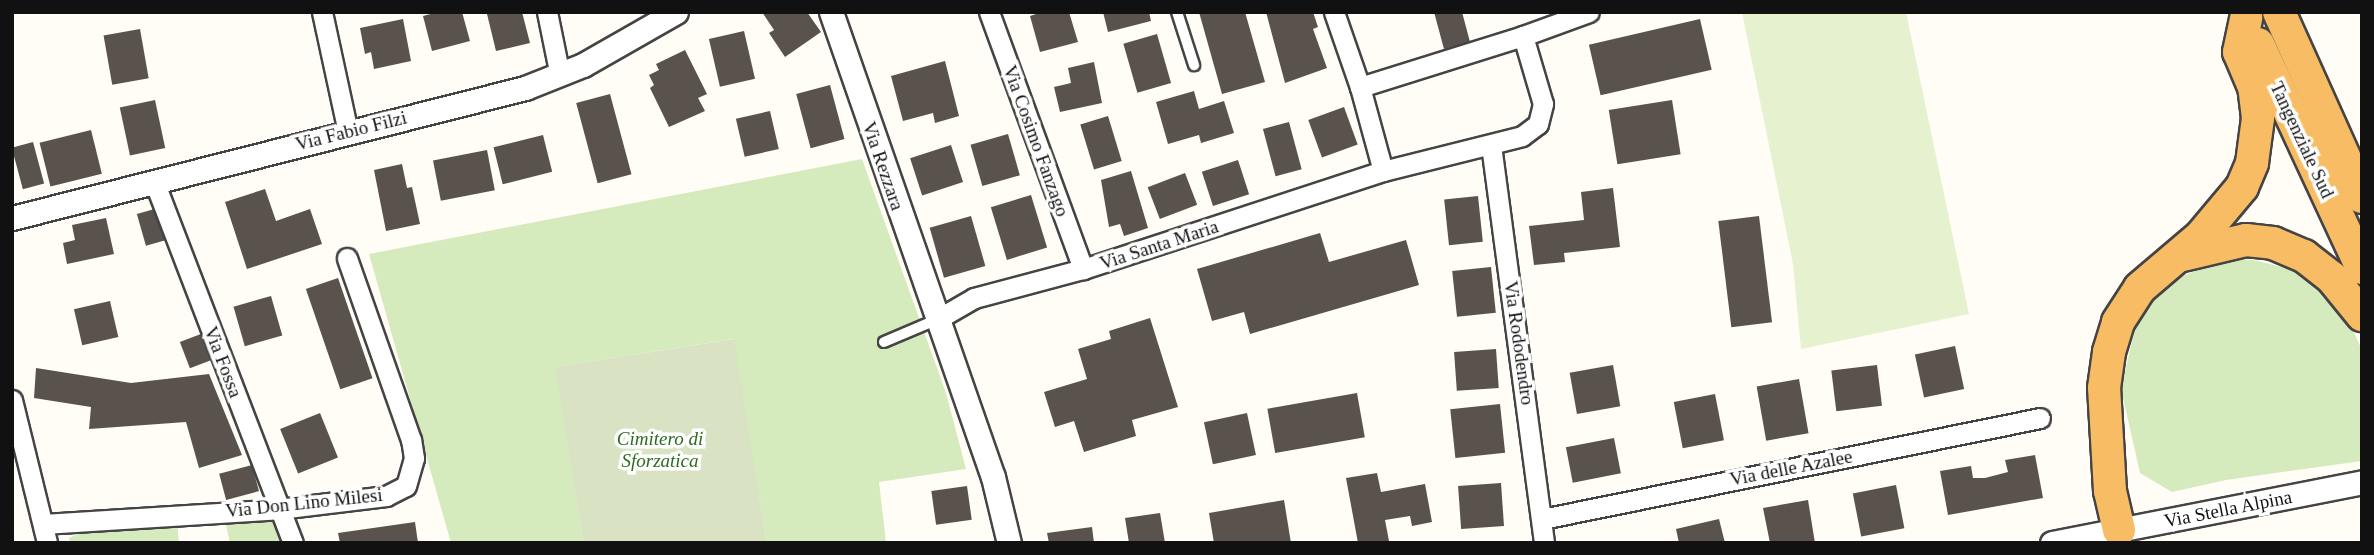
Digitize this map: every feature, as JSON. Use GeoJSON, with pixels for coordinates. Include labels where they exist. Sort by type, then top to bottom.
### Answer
{"type":"FeatureCollection","features":[{"type":"Feature","properties":{"kind":"highway","name":"Tangenziale Sud"},"geometry":{"type":"LineString","coordinates":[[2279,12],[2362,197]]}},
{"type":"Feature","properties":{"kind":"highway","name":"Tangenziale Sud"},"geometry":{"type":"LineString","coordinates":[[2245,15],[2362,268]]}},
{"type":"Feature","properties":{"kind":"highway"},"geometry":{"type":"LineString","coordinates":[[2119,530],[2132,490],[2111,455],[2104,388],[2112,339],[2134,296],[2172,258],[2218,219],[2242,187],[2252,163],[2258,118],[2255,97],[2239,52],[2245,15]]}},
{"type":"Feature","properties":{"kind":"highway"},"geometry":{"type":"LineString","coordinates":[[2172,258],[2219,244],[2273,243],[2304,256],[2332,278],[2362,314]]}},
{"type":"Feature","properties":{"kind":"street"},"geometry":{"type":"LineString","coordinates":[[322,12],[348,132]]}},
{"type":"Feature","properties":{"kind":"street"},"geometry":{"type":"LineString","coordinates":[[547,12],[560,76]]}},
{"type":"Feature","properties":{"kind":"street","name":"Via Fabio Filzi"},"geometry":{"type":"LineString","coordinates":[[12,218],[560,76],[676,12]]}},
{"type":"Feature","properties":{"kind":"street","name":"Via Rezzara"},"geometry":{"type":"LineString","coordinates":[[831,12],[936,320],[993,477],[1009,543]]}},
{"type":"Feature","properties":{"kind":"street","name":"Via Cosimo Fanzago"},"geometry":{"type":"LineString","coordinates":[[989,12],[1083,269]]}},
{"type":"Feature","properties":{"kind":"street"},"geometry":{"type":"LineString","coordinates":[[1334,12],[1360,87],[1384,171]]}},
{"type":"Feature","properties":{"kind":"street"},"geometry":{"type":"LineString","coordinates":[[1360,87],[1523,36],[1589,12]]}},
{"type":"Feature","properties":{"kind":"street","name":"Via Santa Maria"},"geometry":{"type":"LineString","coordinates":[[936,320],[974,298],[1083,269],[1384,171],[1522,136],[1541,117],[1542,99],[1523,36]]}},
{"type":"Feature","properties":{"kind":"street","name":"Via Rododendro"},"geometry":{"type":"LineString","coordinates":[[1491,145],[1544,543]]}},
{"type":"Feature","properties":{"kind":"street","name":"Via Fossa"},"geometry":{"type":"LineString","coordinates":[[154,181],[293,543]]}},
{"type":"Feature","properties":{"kind":"street","name":"Via Don Lino Milesi"},"geometry":{"type":"LineString","coordinates":[[45,534],[279,509],[386,496],[400,491],[411,475],[414,458],[409,430],[347,258]]}},
{"type":"Feature","properties":{"kind":"street"},"geometry":{"type":"LineString","coordinates":[[12,400],[45,534]]}},
{"type":"Feature","properties":{"kind":"street","name":"Via delle Azalee"},"geometry":{"type":"LineString","coordinates":[[1542,519],[2040,418]]}},
{"type":"Feature","properties":{"kind":"street","name":"Via Stella Alpina"},"geometry":{"type":"LineString","coordinates":[[2052,543],[2362,482]]}},
{"type":"Feature","properties":{"kind":"lane"},"geometry":{"type":"LineString","coordinates":[[1177,12],[1194,65]]}},
{"type":"Feature","properties":{"kind":"lane"},"geometry":{"type":"LineString","coordinates":[[884,342],[936,320]]}},
{"type":"Feature","properties":{"kind":"green space"},"geometry":{"type":"Polygon","coordinates":[[[1742,12],[1906,12],[1969,314],[1801,349],[1793,264],[1742,12]]]}},
{"type":"Feature","properties":{"kind":"green space"},"geometry":{"type":"Polygon","coordinates":[[[862,159],[946,393],[966,469],[879,482],[886,543],[767,543],[733,339],[556,367],[583,543],[451,543],[369,254],[862,159]]]}},
{"type":"Feature","properties":{"kind":"green space"},"geometry":{"type":"Polygon","coordinates":[[[2226,259],[2254,260],[2309,274],[2346,315],[2362,350],[2362,461],[2226,480],[2172,492],[2140,473],[2121,389],[2139,312],[2163,284],[2226,259]]]}},
{"type":"Feature","properties":{"kind":"green space","name":"Cimitero di Sforzatica"},"geometry":{"type":"Polygon","coordinates":[[[734,339],[767,543],[583,543],[555,367],[734,339]]]}},
{"type":"Feature","properties":{"kind":"green space"},"geometry":{"type":"Polygon","coordinates":[[[272,518],[282,543],[230,543],[225,520],[272,518]]]}},
{"type":"Feature","properties":{"kind":"green space"},"geometry":{"type":"Polygon","coordinates":[[[177,522],[179,543],[70,543],[69,538],[89,529],[177,522]]]}},
{"type":"Feature","properties":{"kind":"building"},"geometry":{"type":"Polygon","coordinates":[[[438,12],[462,12],[470,41],[432,51],[423,16],[438,12]]]}},
{"type":"Feature","properties":{"kind":"building"},"geometry":{"type":"Polygon","coordinates":[[[522,12],[530,43],[496,51],[487,14],[522,12]]]}},
{"type":"Feature","properties":{"kind":"building"},"geometry":{"type":"Polygon","coordinates":[[[762,12],[807,12],[821,32],[785,57],[769,33],[774,30],[762,12]]]}},
{"type":"Feature","properties":{"kind":"building"},"geometry":{"type":"Polygon","coordinates":[[[1042,12],[1069,12],[1078,42],[1040,52],[1030,16],[1042,12]]]}},
{"type":"Feature","properties":{"kind":"building"},"geometry":{"type":"Polygon","coordinates":[[[1103,12],[1149,12],[1151,21],[1108,32],[1103,12]]]}},
{"type":"Feature","properties":{"kind":"building"},"geometry":{"type":"Polygon","coordinates":[[[1199,12],[1245,12],[1265,82],[1222,94],[1199,12]]]}},
{"type":"Feature","properties":{"kind":"building"},"geometry":{"type":"Polygon","coordinates":[[[1266,12],[1313,12],[1318,27],[1313,29],[1327,68],[1285,83],[1266,12]]]}},
{"type":"Feature","properties":{"kind":"building"},"geometry":{"type":"Polygon","coordinates":[[[1434,12],[1462,12],[1470,42],[1444,49],[1434,12]]]}},
{"type":"Feature","properties":{"kind":"building"},"geometry":{"type":"Polygon","coordinates":[[[403,19],[411,61],[374,69],[371,52],[365,54],[360,28],[403,19]]]}},
{"type":"Feature","properties":{"kind":"building"},"geometry":{"type":"Polygon","coordinates":[[[1700,19],[1712,70],[1601,95],[1589,45],[1700,19]]]}},
{"type":"Feature","properties":{"kind":"building"},"geometry":{"type":"Polygon","coordinates":[[[140,29],[149,78],[112,85],[104,35],[140,29]]]}},
{"type":"Feature","properties":{"kind":"building"},"geometry":{"type":"Polygon","coordinates":[[[744,31],[755,79],[720,87],[709,39],[744,31]]]}},
{"type":"Feature","properties":{"kind":"building"},"geometry":{"type":"Polygon","coordinates":[[[1157,34],[1171,83],[1137,93],[1123,44],[1157,34]]]}},
{"type":"Feature","properties":{"kind":"building"},"geometry":{"type":"Polygon","coordinates":[[[685,50],[707,94],[698,98],[705,111],[669,127],[650,88],[654,85],[649,75],[659,70],[656,64],[685,50]]]}},
{"type":"Feature","properties":{"kind":"building"},"geometry":{"type":"Polygon","coordinates":[[[945,61],[959,116],[935,123],[933,113],[903,121],[891,76],[945,61]]]}},
{"type":"Feature","properties":{"kind":"building"},"geometry":{"type":"Polygon","coordinates":[[[1094,62],[1102,103],[1060,112],[1054,87],[1071,83],[1068,68],[1094,62]]]}},
{"type":"Feature","properties":{"kind":"building"},"geometry":{"type":"Polygon","coordinates":[[[830,85],[844,139],[811,148],[796,94],[830,85]]]}},
{"type":"Feature","properties":{"kind":"building"},"geometry":{"type":"Polygon","coordinates":[[[1194,91],[1199,109],[1224,101],[1234,133],[1201,143],[1199,135],[1168,144],[1156,102],[1194,91]]]}},
{"type":"Feature","properties":{"kind":"building"},"geometry":{"type":"Polygon","coordinates":[[[610,94],[631,174],[598,183],[576,103],[610,94]]]}},
{"type":"Feature","properties":{"kind":"building"},"geometry":{"type":"Polygon","coordinates":[[[155,100],[165,148],[130,155],[120,107],[155,100]]]}},
{"type":"Feature","properties":{"kind":"building"},"geometry":{"type":"Polygon","coordinates":[[[1672,100],[1681,154],[1617,164],[1609,110],[1672,100]]]}},
{"type":"Feature","properties":{"kind":"building"},"geometry":{"type":"Polygon","coordinates":[[[1344,107],[1358,145],[1322,158],[1308,120],[1344,107]]]}},
{"type":"Feature","properties":{"kind":"building"},"geometry":{"type":"Polygon","coordinates":[[[770,111],[779,149],[745,157],[736,119],[770,111]]]}},
{"type":"Feature","properties":{"kind":"building"},"geometry":{"type":"Polygon","coordinates":[[[1108,116],[1122,161],[1094,169],[1080,124],[1108,116]]]}},
{"type":"Feature","properties":{"kind":"building"},"geometry":{"type":"Polygon","coordinates":[[[1289,122],[1302,169],[1276,176],[1263,129],[1289,122]]]}},
{"type":"Feature","properties":{"kind":"building"},"geometry":{"type":"Polygon","coordinates":[[[91,130],[102,174],[50,186],[40,143],[91,130]]]}},
{"type":"Feature","properties":{"kind":"building"},"geometry":{"type":"Polygon","coordinates":[[[1008,134],[1020,175],[982,186],[971,145],[1008,134]]]}},
{"type":"Feature","properties":{"kind":"building"},"geometry":{"type":"Polygon","coordinates":[[[543,135],[552,172],[503,184],[494,147],[543,135]]]}},
{"type":"Feature","properties":{"kind":"building"},"geometry":{"type":"Polygon","coordinates":[[[33,142],[44,184],[23,189],[12,148],[33,142]]]}},
{"type":"Feature","properties":{"kind":"building"},"geometry":{"type":"Polygon","coordinates":[[[951,145],[963,182],[922,195],[910,158],[951,145]]]}},
{"type":"Feature","properties":{"kind":"building"},"geometry":{"type":"Polygon","coordinates":[[[487,150],[495,190],[441,201],[433,160],[487,150]]]}},
{"type":"Feature","properties":{"kind":"building"},"geometry":{"type":"Polygon","coordinates":[[[1238,160],[1249,194],[1213,206],[1202,172],[1238,160]]]}},
{"type":"Feature","properties":{"kind":"building"},"geometry":{"type":"Polygon","coordinates":[[[402,164],[407,188],[412,187],[420,224],[386,231],[374,170],[402,164]]]}},
{"type":"Feature","properties":{"kind":"building"},"geometry":{"type":"Polygon","coordinates":[[[1131,171],[1148,228],[1124,236],[1120,224],[1109,227],[1101,180],[1131,171]]]}},
{"type":"Feature","properties":{"kind":"building"},"geometry":{"type":"Polygon","coordinates":[[[1185,173],[1197,205],[1160,219],[1148,187],[1185,173]]]}},
{"type":"Feature","properties":{"kind":"building"},"geometry":{"type":"Polygon","coordinates":[[[1613,188],[1620,247],[1564,253],[1565,262],[1534,265],[1529,226],[1584,220],[1581,192],[1613,188]]]}},
{"type":"Feature","properties":{"kind":"building"},"geometry":{"type":"Polygon","coordinates":[[[265,189],[276,221],[310,209],[322,244],[247,269],[225,202],[265,189]]]}},
{"type":"Feature","properties":{"kind":"building"},"geometry":{"type":"Polygon","coordinates":[[[1031,195],[1047,248],[1007,260],[991,207],[1031,195]]]}},
{"type":"Feature","properties":{"kind":"building"},"geometry":{"type":"Polygon","coordinates":[[[1478,196],[1483,242],[1449,245],[1444,200],[1478,196]]]}},
{"type":"Feature","properties":{"kind":"building"},"geometry":{"type":"Polygon","coordinates":[[[158,208],[167,240],[146,246],[137,214],[158,208]]]}},
{"type":"Feature","properties":{"kind":"building"},"geometry":{"type":"Polygon","coordinates":[[[971,216],[985,266],[944,278],[930,228],[971,216]]]}},
{"type":"Feature","properties":{"kind":"building"},"geometry":{"type":"Polygon","coordinates":[[[1759,216],[1772,322],[1731,327],[1718,221],[1759,216]]]}},
{"type":"Feature","properties":{"kind":"building"},"geometry":{"type":"Polygon","coordinates":[[[106,218],[114,254],[67,264],[63,243],[75,240],[72,225],[106,218]]]}},
{"type":"Feature","properties":{"kind":"building"},"geometry":{"type":"Polygon","coordinates":[[[1320,233],[1329,262],[1406,240],[1419,285],[1250,334],[1244,312],[1212,321],[1197,269],[1320,233]]]}},
{"type":"Feature","properties":{"kind":"building"},"geometry":{"type":"Polygon","coordinates":[[[1491,267],[1496,313],[1457,317],[1452,271],[1491,267]]]}},
{"type":"Feature","properties":{"kind":"building"},"geometry":{"type":"Polygon","coordinates":[[[338,278],[373,378],[340,389],[306,289],[338,278]]]}},
{"type":"Feature","properties":{"kind":"building"},"geometry":{"type":"Polygon","coordinates":[[[271,296],[282,335],[245,346],[234,307],[271,296]]]}},
{"type":"Feature","properties":{"kind":"building"},"geometry":{"type":"Polygon","coordinates":[[[110,301],[118,337],[82,345],[74,309],[110,301]]]}},
{"type":"Feature","properties":{"kind":"building"},"geometry":{"type":"Polygon","coordinates":[[[1150,318],[1178,407],[1132,420],[1136,436],[1084,452],[1074,421],[1055,427],[1044,392],[1087,379],[1078,349],[1111,339],[1109,331],[1150,318]]]}},
{"type":"Feature","properties":{"kind":"building"},"geometry":{"type":"Polygon","coordinates":[[[206,332],[216,358],[190,368],[180,342],[206,332]]]}},
{"type":"Feature","properties":{"kind":"building"},"geometry":{"type":"Polygon","coordinates":[[[1955,346],[1964,389],[1924,398],[1915,355],[1955,346]]]}},
{"type":"Feature","properties":{"kind":"building"},"geometry":{"type":"Polygon","coordinates":[[[1496,349],[1499,388],[1457,391],[1454,352],[1496,349]]]}},
{"type":"Feature","properties":{"kind":"building"},"geometry":{"type":"Polygon","coordinates":[[[1613,365],[1620,406],[1577,414],[1570,373],[1613,365]]]}},
{"type":"Feature","properties":{"kind":"building"},"geometry":{"type":"Polygon","coordinates":[[[1877,365],[1882,406],[1836,411],[1831,371],[1877,365]]]}},
{"type":"Feature","properties":{"kind":"building"},"geometry":{"type":"Polygon","coordinates":[[[36,368],[131,383],[209,374],[242,455],[199,468],[186,422],[89,429],[91,407],[34,398],[36,368]]]}},
{"type":"Feature","properties":{"kind":"building"},"geometry":{"type":"Polygon","coordinates":[[[1799,379],[1809,433],[1766,441],[1757,386],[1799,379]]]}},
{"type":"Feature","properties":{"kind":"building"},"geometry":{"type":"Polygon","coordinates":[[[1357,393],[1365,437],[1275,453],[1267,409],[1357,393]]]}},
{"type":"Feature","properties":{"kind":"building"},"geometry":{"type":"Polygon","coordinates":[[[1715,394],[1724,440],[1683,448],[1674,402],[1715,394]]]}},
{"type":"Feature","properties":{"kind":"building"},"geometry":{"type":"Polygon","coordinates":[[[1500,404],[1505,453],[1455,458],[1450,409],[1500,404]]]}},
{"type":"Feature","properties":{"kind":"building"},"geometry":{"type":"Polygon","coordinates":[[[320,413],[338,458],[298,474],[280,429],[320,413]]]}},
{"type":"Feature","properties":{"kind":"building"},"geometry":{"type":"Polygon","coordinates":[[[1247,413],[1256,455],[1213,464],[1204,422],[1247,413]]]}},
{"type":"Feature","properties":{"kind":"building"},"geometry":{"type":"Polygon","coordinates":[[[1614,438],[1621,473],[1573,483],[1566,447],[1614,438]]]}},
{"type":"Feature","properties":{"kind":"building"},"geometry":{"type":"Polygon","coordinates":[[[2035,455],[2043,498],[1948,515],[1940,471],[1971,466],[1973,478],[1985,478],[2008,472],[2005,460],[2035,455]]]}},
{"type":"Feature","properties":{"kind":"building"},"geometry":{"type":"Polygon","coordinates":[[[252,465],[259,491],[226,500],[219,474],[252,465]]]}},
{"type":"Feature","properties":{"kind":"building"},"geometry":{"type":"Polygon","coordinates":[[[1377,473],[1381,492],[1425,484],[1432,522],[1412,526],[1410,516],[1385,520],[1389,541],[1358,543],[1346,478],[1377,473]]]}},
{"type":"Feature","properties":{"kind":"building"},"geometry":{"type":"Polygon","coordinates":[[[1501,483],[1504,526],[1461,529],[1458,486],[1501,483]]]}},
{"type":"Feature","properties":{"kind":"building"},"geometry":{"type":"Polygon","coordinates":[[[1896,485],[1904,528],[1861,537],[1853,493],[1896,485]]]}},
{"type":"Feature","properties":{"kind":"building"},"geometry":{"type":"Polygon","coordinates":[[[967,486],[972,520],[936,525],[931,491],[967,486]]]}},
{"type":"Feature","properties":{"kind":"building"},"geometry":{"type":"Polygon","coordinates":[[[1284,500],[1291,543],[1214,543],[1209,513],[1284,500]]]}},
{"type":"Feature","properties":{"kind":"building"},"geometry":{"type":"Polygon","coordinates":[[[1808,500],[1815,543],[1770,543],[1763,508],[1808,500]]]}},
{"type":"Feature","properties":{"kind":"building"},"geometry":{"type":"Polygon","coordinates":[[[1160,513],[1165,543],[1129,543],[1125,518],[1160,513]]]}},
{"type":"Feature","properties":{"kind":"building"},"geometry":{"type":"Polygon","coordinates":[[[1719,519],[1725,543],[1679,543],[1676,529],[1719,519]]]}},
{"type":"Feature","properties":{"kind":"building"},"geometry":{"type":"Polygon","coordinates":[[[415,522],[418,543],[340,543],[338,533],[415,522]]]}},
{"type":"Feature","properties":{"kind":"building"},"geometry":{"type":"Polygon","coordinates":[[[1092,527],[1094,543],[1049,543],[1047,533],[1092,527]]]}}]}
